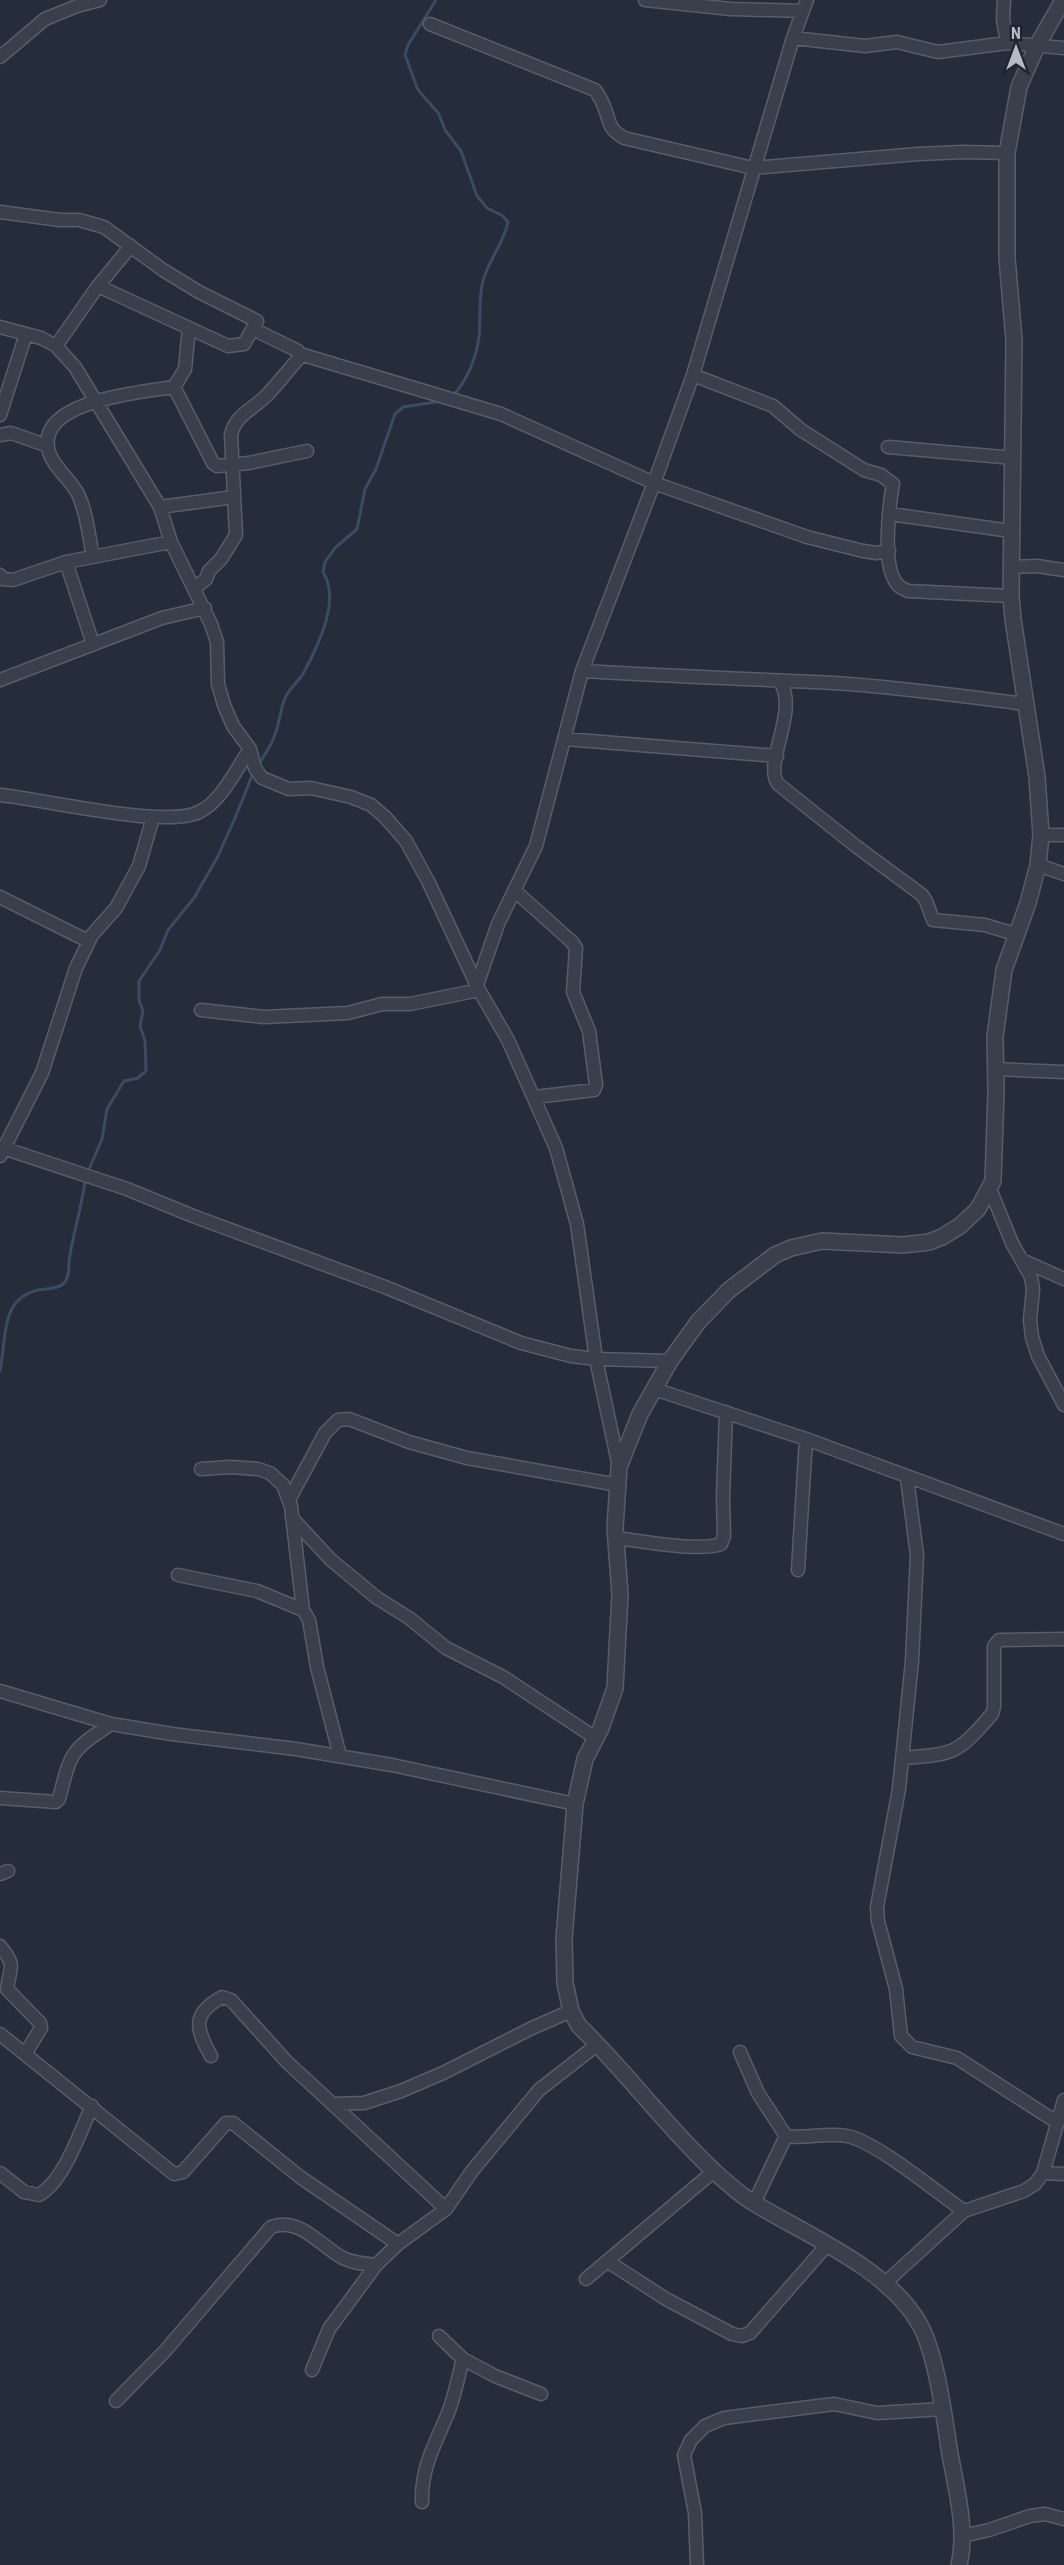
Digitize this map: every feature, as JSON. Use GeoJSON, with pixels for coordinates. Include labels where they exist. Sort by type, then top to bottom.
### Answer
{"type":"FeatureCollection","features":[{"type":"Feature","properties":{"kind":"street"},"geometry":{"type":"LineString","coordinates":[[0,57],[45,19],[77,3],[100,0]]}},
{"type":"Feature","properties":{"kind":"street"},"geometry":{"type":"LineString","coordinates":[[478,988],[498,924],[536,846],[582,670],[693,375],[792,38],[805,6],[731,9],[645,0]]}},
{"type":"Feature","properties":{"kind":"street"},"geometry":{"type":"LineString","coordinates":[[1004,0],[1003,19],[1007,43]]}},
{"type":"Feature","properties":{"kind":"street"},"geometry":{"type":"LineString","coordinates":[[619,1467],[627,1444],[670,1361],[698,1322],[729,1290],[775,1255],[791,1248],[822,1241],[903,1245],[929,1242],[942,1237],[960,1226],[978,1209],[993,1181],[994,1037],[1004,970],[1028,903],[1038,865],[1041,835],[1037,777],[1011,596],[1014,340],[1007,258],[1007,153],[1019,87],[1036,46],[1063,0]]}},
{"type":"Feature","properties":{"kind":"street"},"geometry":{"type":"LineString","coordinates":[[430,24],[595,90],[606,109],[613,132],[624,138],[753,168],[918,154],[1007,153]]}},
{"type":"Feature","properties":{"kind":"street"},"geometry":{"type":"LineString","coordinates":[[792,38],[865,46],[897,42],[938,52],[1007,43],[1064,48]]}},
{"type":"Feature","properties":{"kind":"street"},"geometry":{"type":"LineString","coordinates":[[0,212],[90,222],[111,231],[163,270],[199,292],[257,321],[244,344],[236,347],[228,346],[98,286]]}},
{"type":"Feature","properties":{"kind":"street"},"geometry":{"type":"LineString","coordinates":[[56,346],[98,286],[131,246]]}},
{"type":"Feature","properties":{"kind":"street"},"geometry":{"type":"LineString","coordinates":[[0,327],[56,346],[75,367],[160,507],[171,542],[205,608],[217,642],[219,684],[224,705],[233,726],[250,749],[255,768],[262,778],[289,789],[311,788],[351,797],[371,805],[406,841],[478,988],[508,1040],[535,1097],[556,1148],[577,1224],[596,1359],[619,1467],[616,1538],[620,1594],[618,1669],[615,1688],[597,1739],[585,1759],[575,1804],[564,1939],[565,1983],[571,2011],[579,2026],[714,2171],[754,2203],[827,2245],[885,2283],[911,2310],[921,2326],[943,2409],[962,2536],[959,2565]]}},
{"type":"Feature","properties":{"kind":"street"},"geometry":{"type":"LineString","coordinates":[[48,446],[54,426],[65,414],[96,401],[174,387],[185,369],[189,328]]}},
{"type":"Feature","properties":{"kind":"street"},"geometry":{"type":"LineString","coordinates":[[253,329],[300,354],[501,414],[654,483],[807,537],[863,551],[877,553],[889,550]]}},
{"type":"Feature","properties":{"kind":"street"},"geometry":{"type":"LineString","coordinates":[[0,415],[26,334]]}},
{"type":"Feature","properties":{"kind":"street"},"geometry":{"type":"LineString","coordinates":[[195,588],[206,579],[209,571],[221,559],[236,535],[232,465],[233,426],[238,418],[265,396],[300,354]]}},
{"type":"Feature","properties":{"kind":"street"},"geometry":{"type":"LineString","coordinates":[[693,375],[773,406],[801,430],[864,470],[881,476],[893,484],[889,502],[889,550],[894,581],[908,591],[1011,596]]}},
{"type":"Feature","properties":{"kind":"street"},"geometry":{"type":"LineString","coordinates":[[174,387],[213,463],[217,466],[307,451]]}},
{"type":"Feature","properties":{"kind":"street"},"geometry":{"type":"LineString","coordinates":[[0,435],[11,433],[48,446],[77,493],[83,508],[93,557]]}},
{"type":"Feature","properties":{"kind":"street"},"geometry":{"type":"LineString","coordinates":[[888,447],[1014,458]]}},
{"type":"Feature","properties":{"kind":"street"},"geometry":{"type":"LineString","coordinates":[[160,507],[234,496]]}},
{"type":"Feature","properties":{"kind":"street"},"geometry":{"type":"LineString","coordinates":[[890,514],[1011,531]]}},
{"type":"Feature","properties":{"kind":"street"},"geometry":{"type":"LineString","coordinates":[[0,575],[3,579],[13,580],[66,562],[171,542]]}},
{"type":"Feature","properties":{"kind":"street"},"geometry":{"type":"LineString","coordinates":[[66,562],[93,644]]}},
{"type":"Feature","properties":{"kind":"street"},"geometry":{"type":"LineString","coordinates":[[1010,567],[1037,566],[1064,570]]}},
{"type":"Feature","properties":{"kind":"street"},"geometry":{"type":"LineString","coordinates":[[0,680],[162,618],[205,608]]}},
{"type":"Feature","properties":{"kind":"street"},"geometry":{"type":"LineString","coordinates":[[582,670],[781,683],[834,683],[1025,704]]}},
{"type":"Feature","properties":{"kind":"street"},"geometry":{"type":"LineString","coordinates":[[781,683],[787,700],[777,756],[775,776],[778,784],[922,895],[933,920],[985,925],[1016,934]]}},
{"type":"Feature","properties":{"kind":"street"},"geometry":{"type":"LineString","coordinates":[[565,739],[777,756]]}},
{"type":"Feature","properties":{"kind":"street"},"geometry":{"type":"LineString","coordinates":[[0,795],[180,818],[198,813],[209,806],[250,749]]}},
{"type":"Feature","properties":{"kind":"street"},"geometry":{"type":"LineString","coordinates":[[153,816],[139,866],[116,908],[88,941],[76,968],[42,1073],[2,1150],[127,1189],[193,1216],[385,1287],[520,1343],[571,1356],[670,1361]]}},
{"type":"Feature","properties":{"kind":"street"},"geometry":{"type":"LineString","coordinates":[[1041,835],[1064,835]]}},
{"type":"Feature","properties":{"kind":"street"},"geometry":{"type":"LineString","coordinates":[[1038,865],[1064,874]]}},
{"type":"Feature","properties":{"kind":"street"},"geometry":{"type":"LineString","coordinates":[[514,890],[576,948],[573,992],[589,1031],[593,1053],[596,1085],[594,1090],[535,1097]]}},
{"type":"Feature","properties":{"kind":"street"},"geometry":{"type":"LineString","coordinates":[[0,897],[88,941]]}},
{"type":"Feature","properties":{"kind":"street"},"geometry":{"type":"LineString","coordinates":[[201,1010],[264,1017],[348,1013],[382,1004],[410,1004],[478,988]]}},
{"type":"Feature","properties":{"kind":"street"},"geometry":{"type":"LineString","coordinates":[[995,1069],[1064,1072]]}},
{"type":"Feature","properties":{"kind":"street"},"geometry":{"type":"LineString","coordinates":[[990,1189],[1031,1277],[1032,1337],[1038,1356],[1064,1405]]}},
{"type":"Feature","properties":{"kind":"street"},"geometry":{"type":"LineString","coordinates":[[1022,1260],[1064,1279]]}},
{"type":"Feature","properties":{"kind":"street"},"geometry":{"type":"LineString","coordinates":[[654,1389],[806,1439],[1064,1534]]}},
{"type":"Feature","properties":{"kind":"street"},"geometry":{"type":"LineString","coordinates":[[616,1538],[706,1546],[721,1544],[724,1536],[726,1412]]}},
{"type":"Feature","properties":{"kind":"street"},"geometry":{"type":"LineString","coordinates":[[290,1498],[325,1433],[338,1420],[349,1419],[409,1442],[467,1458],[618,1485]]}},
{"type":"Feature","properties":{"kind":"street"},"geometry":{"type":"LineString","coordinates":[[798,1570],[806,1439]]}},
{"type":"Feature","properties":{"kind":"street"},"geometry":{"type":"LineString","coordinates":[[201,1469],[230,1467],[258,1469],[270,1473],[283,1485],[290,1498],[303,1610],[309,1620],[317,1667],[340,1756]]}},
{"type":"Feature","properties":{"kind":"street"},"geometry":{"type":"LineString","coordinates":[[908,1478],[917,1555],[912,1661],[899,1789],[877,1907],[878,1921],[897,1989],[901,2036],[912,2047],[957,2058],[1058,2123]]}},
{"type":"Feature","properties":{"kind":"street"},"geometry":{"type":"LineString","coordinates":[[292,1518],[331,1560],[377,1598],[409,1618],[446,1648],[503,1677],[597,1739]]}},
{"type":"Feature","properties":{"kind":"street"},"geometry":{"type":"LineString","coordinates":[[178,1575],[257,1591],[303,1610]]}},
{"type":"Feature","properties":{"kind":"street"},"geometry":{"type":"LineString","coordinates":[[903,1758],[952,1753],[962,1746],[992,1714],[994,1646],[999,1640],[1064,1639]]}},
{"type":"Feature","properties":{"kind":"street"},"geometry":{"type":"LineString","coordinates":[[0,1691],[111,1724],[340,1756],[488,1784],[575,1804]]}},
{"type":"Feature","properties":{"kind":"street"},"geometry":{"type":"LineString","coordinates":[[0,1798],[56,1802],[59,1799],[72,1755],[78,1747],[111,1724]]}},
{"type":"Feature","properties":{"kind":"street"},"geometry":{"type":"LineString","coordinates":[[0,1946],[11,1960],[13,1967],[7,1989],[40,2023],[41,2028],[25,2054]]}},
{"type":"Feature","properties":{"kind":"street"},"geometry":{"type":"LineString","coordinates":[[211,2056],[198,2028],[199,2018],[213,2002],[222,1997],[231,2000],[287,2062],[446,2209]]}},
{"type":"Feature","properties":{"kind":"street"},"geometry":{"type":"LineString","coordinates":[[332,2104],[364,2103],[401,2091],[571,2011]]}},
{"type":"Feature","properties":{"kind":"street"},"geometry":{"type":"LineString","coordinates":[[0,2034],[174,2174],[183,2172],[226,2123],[233,2123],[300,2177],[398,2244]]}},
{"type":"Feature","properties":{"kind":"street"},"geometry":{"type":"LineString","coordinates":[[312,2370],[329,2329],[376,2265],[398,2244],[446,2209],[472,2171],[539,2090],[598,2044]]}},
{"type":"Feature","properties":{"kind":"street"},"geometry":{"type":"LineString","coordinates":[[740,2052],[758,2093],[786,2136]]}},
{"type":"Feature","properties":{"kind":"street"},"geometry":{"type":"LineString","coordinates":[[885,2283],[964,2211],[1024,2191],[1035,2184],[1043,2173],[1064,2100]]}},
{"type":"Feature","properties":{"kind":"street"},"geometry":{"type":"LineString","coordinates":[[0,2173],[24,2192],[39,2195],[46,2191],[70,2155],[92,2106]]}},
{"type":"Feature","properties":{"kind":"street"},"geometry":{"type":"LineString","coordinates":[[786,2136],[825,2134],[847,2136],[867,2142],[964,2211]]}},
{"type":"Feature","properties":{"kind":"street"},"geometry":{"type":"LineString","coordinates":[[754,2203],[786,2136]]}},
{"type":"Feature","properties":{"kind":"street"},"geometry":{"type":"LineString","coordinates":[[586,2278],[714,2171]]}},
{"type":"Feature","properties":{"kind":"street"},"geometry":{"type":"LineString","coordinates":[[1043,2173],[1064,2174]]}},
{"type":"Feature","properties":{"kind":"street"},"geometry":{"type":"LineString","coordinates":[[116,2402],[165,2351],[271,2227],[278,2224],[303,2230],[345,2259],[376,2265]]}},
{"type":"Feature","properties":{"kind":"street"},"geometry":{"type":"LineString","coordinates":[[607,2261],[666,2299],[732,2334],[742,2336],[750,2333],[766,2316],[827,2245]]}},
{"type":"Feature","properties":{"kind":"street"},"geometry":{"type":"LineString","coordinates":[[439,2336],[464,2359],[495,2376],[541,2394]]}},
{"type":"Feature","properties":{"kind":"street"},"geometry":{"type":"LineString","coordinates":[[422,2502],[422,2481],[426,2464],[449,2411],[464,2359]]}},
{"type":"Feature","properties":{"kind":"street"},"geometry":{"type":"LineString","coordinates":[[697,2565],[695,2513],[684,2455],[691,2440],[705,2426],[724,2418],[834,2404],[877,2413],[943,2409]]}},
{"type":"Feature","properties":{"kind":"street"},"geometry":{"type":"LineString","coordinates":[[962,2536],[989,2530],[1030,2516],[1045,2514],[1064,2519]]}},
{"type":"Feature","properties":{"kind":"waterway"},"geometry":{"type":"LineString","coordinates":[[436,0],[408,45],[405,55],[418,90],[439,114],[445,130],[461,151],[477,196],[487,208],[503,216],[508,222],[483,281],[479,337],[474,360],[463,383],[453,395]]}},
{"type":"Feature","properties":{"kind":"waterway"},"geometry":{"type":"LineString","coordinates":[[257,765],[274,737],[285,698],[304,672],[321,636],[329,609],[330,596],[323,572],[325,562],[335,548],[357,529],[365,489],[376,469],[395,414],[403,407],[443,401]]}},
{"type":"Feature","properties":{"kind":"waterway"},"geometry":{"type":"LineString","coordinates":[[87,1174],[102,1139],[107,1109],[124,1081],[138,1078],[146,1071],[145,1041],[140,1026],[143,1011],[139,1000],[139,981],[160,950],[168,930],[194,898],[217,858],[254,771]]}},
{"type":"Feature","properties":{"kind":"waterway"},"geometry":{"type":"LineString","coordinates":[[0,1371],[5,1332],[11,1310],[26,1295],[59,1286],[67,1278],[85,1180]]}}]}
